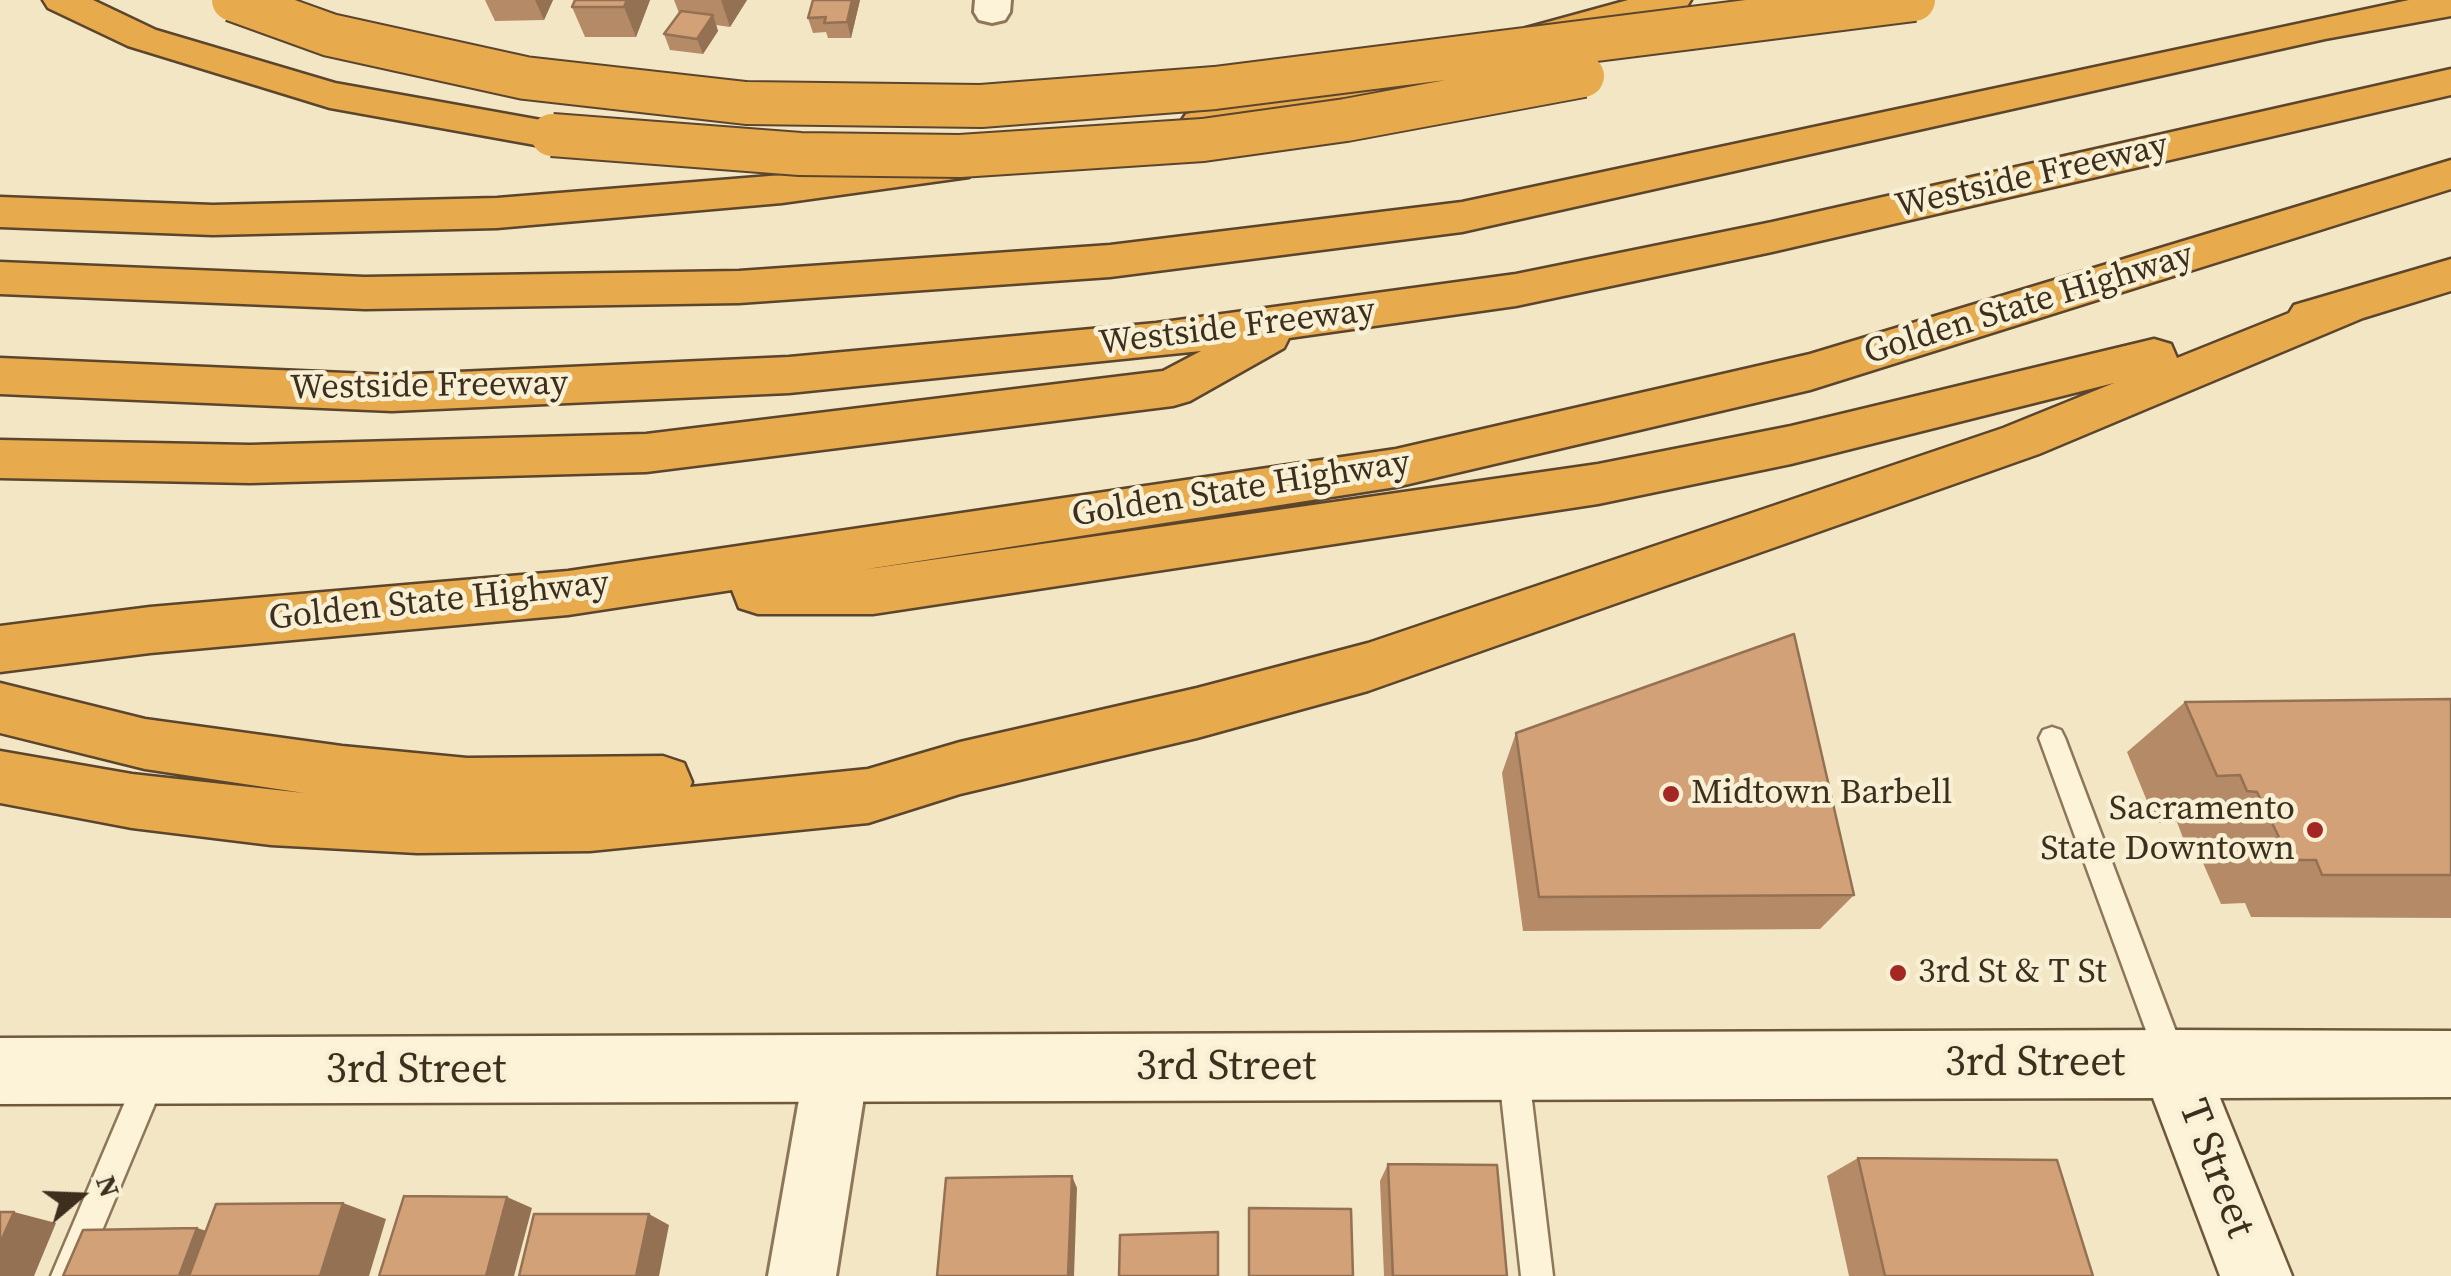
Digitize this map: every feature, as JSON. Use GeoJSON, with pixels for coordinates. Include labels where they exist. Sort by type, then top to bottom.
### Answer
{"type":"FeatureCollection","features":[{"type":"Feature","properties":{"kind":"highway"},"geometry":{"type":"LineString","coordinates":[[62,0],[142,38],[330,95],[552,135],[800,154],[960,156],[1203,140],[1346,120],[1678,58],[1922,0]]}},
{"type":"Feature","properties":{"kind":"highway"},"geometry":{"type":"LineString","coordinates":[[233,0],[330,35],[525,78],[746,103],[981,106],[1215,88],[1914,0]]}},
{"type":"Feature","properties":{"kind":"highway"},"geometry":{"type":"LineString","coordinates":[[0,212],[213,220],[498,213],[782,189],[1045,154],[1283,107],[1672,0]]}},
{"type":"Feature","properties":{"kind":"highway"},"geometry":{"type":"LineString","coordinates":[[0,278],[365,293],[739,287],[1110,261],[1462,217],[2306,32],[2451,4]]}},
{"type":"Feature","properties":{"kind":"highway","name":"Westside Freeway"},"geometry":{"type":"LineString","coordinates":[[0,376],[392,393],[790,376],[1292,323],[1552,282],[1772,237],[2451,82]]}},
{"type":"Feature","properties":{"kind":"highway","name":"Golden State Highway"},"geometry":{"type":"LineString","coordinates":[[0,649],[150,630],[568,593],[1396,468],[1810,372],[2451,174]]}},
{"type":"Feature","properties":{"kind":"highway"},"geometry":{"type":"LineString","coordinates":[[0,777],[132,801],[271,818],[417,826],[552,824],[723,814],[868,796],[960,768],[1197,714],[1368,667],[2021,441],[2345,309],[2451,274]]}},
{"type":"Feature","properties":{"kind":"highway"},"geometry":{"type":"LineString","coordinates":[[568,593],[873,592],[1418,513],[1791,446],[2345,309]]}},
{"type":"Feature","properties":{"kind":"highway"},"geometry":{"type":"LineString","coordinates":[[0,459],[250,464],[646,453],[1173,388],[1292,323]]}},
{"type":"Feature","properties":{"kind":"highway"},"geometry":{"type":"LineString","coordinates":[[0,708],[145,744],[342,772],[468,784],[656,783],[862,763],[960,768]]}},
{"type":"Feature","properties":{"kind":"street","name":"T Street"},"geometry":{"type":"LineString","coordinates":[[2173,1063],[2256,1276]]}},
{"type":"Feature","properties":{"kind":"street","name":"3rd Street"},"geometry":{"type":"LineString","coordinates":[[0,1071],[2451,1064]]}},
{"type":"Feature","properties":{"kind":"street"},"geometry":{"type":"LineString","coordinates":[[802,1276],[836,1071]]}},
{"type":"Feature","properties":{"kind":"lane"},"geometry":{"type":"LineString","coordinates":[[2052,738],[2173,1063]]}},
{"type":"Feature","properties":{"kind":"lane"},"geometry":{"type":"LineString","coordinates":[[1512,1066],[1537,1276]]}},
{"type":"Feature","properties":{"kind":"lane"},"geometry":{"type":"LineString","coordinates":[[67,1276],[154,1070]]}},
{"type":"Feature","properties":{"kind":"building"},"geometry":{"type":"Polygon","coordinates":[[[575,0],[627,0],[624,7],[572,7],[575,0]]]}},
{"type":"Feature","properties":{"kind":"building"},"geometry":{"type":"Polygon","coordinates":[[[813,0],[852,0],[847,22],[824,23],[826,17],[808,18],[813,0]]]}},
{"type":"Feature","properties":{"kind":"building"},"geometry":{"type":"Polygon","coordinates":[[[681,11],[713,15],[697,39],[664,34],[681,11]]]}},
{"type":"Feature","properties":{"kind":"building"},"geometry":{"type":"Polygon","coordinates":[[[1794,634],[1854,895],[1539,897],[1516,733],[1794,634]]]}},
{"type":"Feature","properties":{"kind":"building"},"geometry":{"type":"Polygon","coordinates":[[[2451,699],[2451,875],[2322,875],[2316,860],[2290,860],[2257,792],[2247,791],[2240,775],[2217,776],[2185,702],[2451,699]]]}},
{"type":"Feature","properties":{"kind":"building"},"geometry":{"type":"Polygon","coordinates":[[[1858,1158],[2057,1160],[2093,1276],[1885,1276],[1858,1158]]]}},
{"type":"Feature","properties":{"kind":"building"},"geometry":{"type":"Polygon","coordinates":[[[1388,1164],[1497,1165],[1507,1276],[1393,1276],[1388,1164]]]}},
{"type":"Feature","properties":{"kind":"building"},"geometry":{"type":"Polygon","coordinates":[[[1072,1176],[1068,1276],[937,1276],[946,1178],[1072,1176]]]}},
{"type":"Feature","properties":{"kind":"building"},"geometry":{"type":"Polygon","coordinates":[[[404,1196],[507,1197],[486,1276],[379,1276],[404,1196]]]}},
{"type":"Feature","properties":{"kind":"building"},"geometry":{"type":"Polygon","coordinates":[[[343,1203],[320,1276],[189,1276],[216,1204],[343,1203]]]}},
{"type":"Feature","properties":{"kind":"building"},"geometry":{"type":"Polygon","coordinates":[[[1249,1208],[1351,1209],[1353,1276],[1249,1276],[1249,1208]]]}},
{"type":"Feature","properties":{"kind":"building"},"geometry":{"type":"Polygon","coordinates":[[[0,1212],[14,1212],[0,1243],[0,1212]]]}},
{"type":"Feature","properties":{"kind":"building"},"geometry":{"type":"Polygon","coordinates":[[[534,1214],[649,1214],[636,1276],[519,1276],[534,1214]]]}},
{"type":"Feature","properties":{"kind":"building"},"geometry":{"type":"Polygon","coordinates":[[[197,1228],[179,1276],[63,1276],[83,1230],[197,1228]]]}},
{"type":"Feature","properties":{"kind":"building"},"geometry":{"type":"Polygon","coordinates":[[[1218,1232],[1218,1276],[1119,1276],[1120,1235],[1218,1232]]]}},
{"type":"Feature","properties":{"kind":"place","name":"Midtown Barbell"},"geometry":{"type":"Point","coordinates":[1671,794]}},
{"type":"Feature","properties":{"kind":"place","name":"Sacramento State Downtown"},"geometry":{"type":"Point","coordinates":[2315,830]}},
{"type":"Feature","properties":{"kind":"place","name":"3rd St & T St"},"geometry":{"type":"Point","coordinates":[1898,973]}}]}
